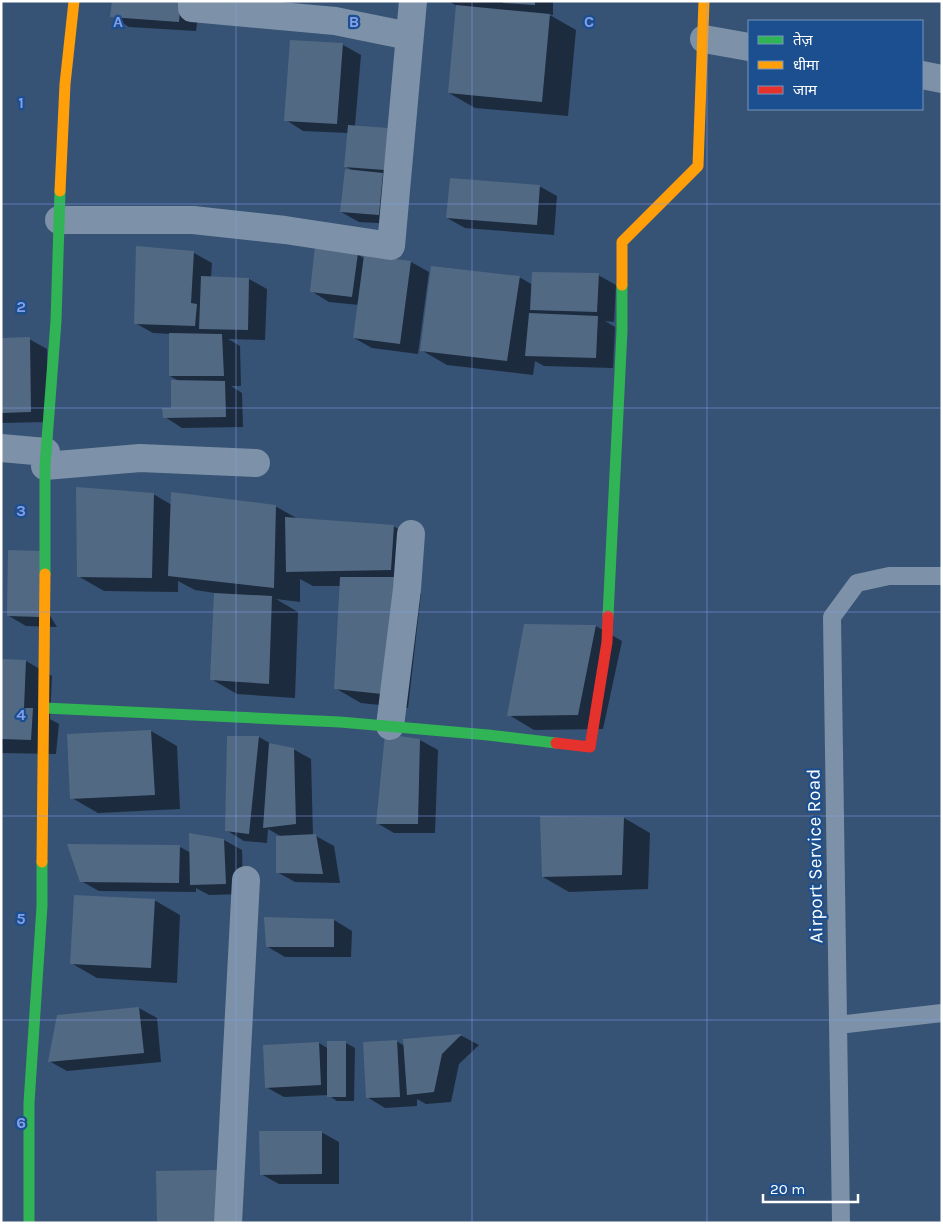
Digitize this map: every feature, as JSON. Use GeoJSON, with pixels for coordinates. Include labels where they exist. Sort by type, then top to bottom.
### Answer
{"type":"FeatureCollection","features":[{"type":"Feature","properties":{"kind":"street"},"geometry":{"type":"LineString","coordinates":[[29,1223],[29,1103],[42,906],[46,459],[56,321],[65,84],[74,1]]}},
{"type":"Feature","properties":{"kind":"street"},"geometry":{"type":"LineString","coordinates":[[192,1],[192,8],[334,21],[410,36]]}},
{"type":"Feature","properties":{"kind":"street"},"geometry":{"type":"LineString","coordinates":[[59,220],[193,220],[285,230],[391,246],[413,1]]}},
{"type":"Feature","properties":{"kind":"street"},"geometry":{"type":"LineString","coordinates":[[44,708],[321,721],[390,726],[590,747],[606,642],[622,331],[622,242],[698,166],[704,1]]}},
{"type":"Feature","properties":{"kind":"street"},"geometry":{"type":"LineString","coordinates":[[704,39],[748,47]]}},
{"type":"Feature","properties":{"kind":"street"},"geometry":{"type":"LineString","coordinates":[[923,75],[942,79]]}},
{"type":"Feature","properties":{"kind":"street"},"geometry":{"type":"LineString","coordinates":[[1,448],[46,459],[140,458],[256,463]]}},
{"type":"Feature","properties":{"kind":"street"},"geometry":{"type":"LineString","coordinates":[[390,726],[408,589],[411,534]]}},
{"type":"Feature","properties":{"kind":"street"},"geometry":{"type":"LineString","coordinates":[[228,1223],[246,880]]}},
{"type":"Feature","properties":{"kind":"lane","name":"Airport Service Road"},"geometry":{"type":"LineString","coordinates":[[841,1223],[832,617],[857,584],[889,576],[942,576]]}},
{"type":"Feature","properties":{"kind":"lane"},"geometry":{"type":"LineString","coordinates":[[838,1025],[942,1013]]}},
{"type":"Feature","properties":{"kind":"building"},"geometry":{"type":"Polygon","coordinates":[[[112,1],[181,1],[179,22],[110,17],[112,1]]]}},
{"type":"Feature","properties":{"kind":"building"},"geometry":{"type":"Polygon","coordinates":[[[503,1],[535,1],[535,5],[503,3],[503,1]]]}},
{"type":"Feature","properties":{"kind":"building"},"geometry":{"type":"Polygon","coordinates":[[[456,5],[550,14],[542,102],[448,93],[456,5]]]}},
{"type":"Feature","properties":{"kind":"building"},"geometry":{"type":"Polygon","coordinates":[[[290,40],[343,43],[337,124],[284,121],[290,40]]]}},
{"type":"Feature","properties":{"kind":"building"},"geometry":{"type":"Polygon","coordinates":[[[348,125],[388,128],[385,170],[344,167],[348,125]]]}},
{"type":"Feature","properties":{"kind":"building"},"geometry":{"type":"Polygon","coordinates":[[[345,169],[383,173],[379,215],[340,212],[345,169]]]}},
{"type":"Feature","properties":{"kind":"building"},"geometry":{"type":"Polygon","coordinates":[[[450,178],[540,185],[537,225],[446,218],[450,178]]]}},
{"type":"Feature","properties":{"kind":"building"},"geometry":{"type":"Polygon","coordinates":[[[136,246],[194,251],[191,303],[197,304],[195,326],[134,324],[136,246]]]}},
{"type":"Feature","properties":{"kind":"building"},"geometry":{"type":"Polygon","coordinates":[[[315,246],[358,253],[352,297],[310,292],[315,246]]]}},
{"type":"Feature","properties":{"kind":"building"},"geometry":{"type":"Polygon","coordinates":[[[364,255],[411,261],[400,344],[353,338],[364,255]]]}},
{"type":"Feature","properties":{"kind":"building"},"geometry":{"type":"Polygon","coordinates":[[[431,266],[520,276],[507,361],[420,351],[431,266]]]}},
{"type":"Feature","properties":{"kind":"building"},"geometry":{"type":"Polygon","coordinates":[[[532,272],[599,273],[597,312],[530,310],[532,272]]]}},
{"type":"Feature","properties":{"kind":"building"},"geometry":{"type":"Polygon","coordinates":[[[201,276],[249,278],[248,330],[199,329],[201,276]]]}},
{"type":"Feature","properties":{"kind":"building"},"geometry":{"type":"Polygon","coordinates":[[[529,313],[598,316],[596,358],[525,356],[529,313]]]}},
{"type":"Feature","properties":{"kind":"building"},"geometry":{"type":"Polygon","coordinates":[[[169,333],[222,334],[224,376],[169,376],[169,333]]]}},
{"type":"Feature","properties":{"kind":"building"},"geometry":{"type":"Polygon","coordinates":[[[30,337],[31,412],[1,413],[1,338],[30,337]]]}},
{"type":"Feature","properties":{"kind":"building"},"geometry":{"type":"Polygon","coordinates":[[[171,380],[225,381],[226,417],[163,418],[162,408],[171,408],[171,380]]]}},
{"type":"Feature","properties":{"kind":"building"},"geometry":{"type":"Polygon","coordinates":[[[76,487],[154,493],[152,578],[77,577],[76,487]]]}},
{"type":"Feature","properties":{"kind":"building"},"geometry":{"type":"Polygon","coordinates":[[[171,492],[276,505],[274,588],[168,576],[171,492]]]}},
{"type":"Feature","properties":{"kind":"building"},"geometry":{"type":"Polygon","coordinates":[[[285,517],[394,525],[391,570],[286,572],[285,517]]]}},
{"type":"Feature","properties":{"kind":"building"},"geometry":{"type":"Polygon","coordinates":[[[8,550],[41,551],[40,617],[7,616],[8,550]]]}},
{"type":"Feature","properties":{"kind":"building"},"geometry":{"type":"Polygon","coordinates":[[[340,577],[396,577],[382,694],[334,689],[340,577]]]}},
{"type":"Feature","properties":{"kind":"building"},"geometry":{"type":"Polygon","coordinates":[[[214,593],[272,596],[269,684],[210,680],[214,593]]]}},
{"type":"Feature","properties":{"kind":"building"},"geometry":{"type":"Polygon","coordinates":[[[524,624],[596,625],[578,715],[507,716],[524,624]]]}},
{"type":"Feature","properties":{"kind":"building"},"geometry":{"type":"Polygon","coordinates":[[[1,659],[26,660],[24,708],[33,708],[31,740],[1,739],[1,659]]]}},
{"type":"Feature","properties":{"kind":"building"},"geometry":{"type":"Polygon","coordinates":[[[151,730],[155,795],[70,799],[67,734],[151,730]]]}},
{"type":"Feature","properties":{"kind":"building"},"geometry":{"type":"Polygon","coordinates":[[[385,734],[420,739],[418,824],[376,824],[385,734]]]}},
{"type":"Feature","properties":{"kind":"building"},"geometry":{"type":"Polygon","coordinates":[[[227,736],[259,736],[249,834],[225,831],[227,736]]]}},
{"type":"Feature","properties":{"kind":"building"},"geometry":{"type":"Polygon","coordinates":[[[269,743],[294,748],[296,824],[263,828],[269,743]]]}},
{"type":"Feature","properties":{"kind":"building"},"geometry":{"type":"Polygon","coordinates":[[[540,816],[624,817],[622,875],[542,877],[540,816]]]}},
{"type":"Feature","properties":{"kind":"building"},"geometry":{"type":"Polygon","coordinates":[[[189,833],[224,839],[226,884],[190,885],[189,833]]]}},
{"type":"Feature","properties":{"kind":"building"},"geometry":{"type":"Polygon","coordinates":[[[316,834],[323,874],[276,873],[276,836],[316,834]]]}},
{"type":"Feature","properties":{"kind":"building"},"geometry":{"type":"Polygon","coordinates":[[[67,844],[180,845],[179,883],[80,882],[67,844]]]}},
{"type":"Feature","properties":{"kind":"building"},"geometry":{"type":"Polygon","coordinates":[[[74,895],[155,899],[151,968],[70,964],[74,895]]]}},
{"type":"Feature","properties":{"kind":"building"},"geometry":{"type":"Polygon","coordinates":[[[264,917],[334,919],[334,947],[266,947],[264,917]]]}},
{"type":"Feature","properties":{"kind":"building"},"geometry":{"type":"Polygon","coordinates":[[[139,1007],[144,1053],[48,1062],[57,1015],[139,1007]]]}},
{"type":"Feature","properties":{"kind":"building"},"geometry":{"type":"Polygon","coordinates":[[[462,1034],[442,1054],[434,1092],[407,1095],[403,1039],[462,1034]]]}},
{"type":"Feature","properties":{"kind":"building"},"geometry":{"type":"Polygon","coordinates":[[[397,1040],[400,1097],[366,1098],[363,1042],[397,1040]]]}},
{"type":"Feature","properties":{"kind":"building"},"geometry":{"type":"Polygon","coordinates":[[[327,1041],[346,1041],[346,1097],[327,1097],[327,1041]]]}},
{"type":"Feature","properties":{"kind":"building"},"geometry":{"type":"Polygon","coordinates":[[[319,1042],[321,1085],[265,1088],[263,1045],[319,1042]]]}},
{"type":"Feature","properties":{"kind":"building"},"geometry":{"type":"Polygon","coordinates":[[[259,1131],[322,1131],[322,1174],[260,1175],[259,1131]]]}},
{"type":"Feature","properties":{"kind":"building"},"geometry":{"type":"Polygon","coordinates":[[[217,1170],[219,1222],[157,1223],[156,1171],[217,1170]]]}},
{"type":"Feature","properties":{"kind":"traffic: fast"},"geometry":{"type":"LineString","coordinates":[[45,574],[45,466],[56,321],[60,191]]}},
{"type":"Feature","properties":{"kind":"traffic: fast"},"geometry":{"type":"LineString","coordinates":[[608,616],[622,331],[622,285]]}},
{"type":"Feature","properties":{"kind":"traffic: fast"},"geometry":{"type":"LineString","coordinates":[[45,708],[340,722],[556,743]]}},
{"type":"Feature","properties":{"kind":"traffic: fast"},"geometry":{"type":"LineString","coordinates":[[29,1223],[29,1103],[42,906],[42,862]]}},
{"type":"Feature","properties":{"kind":"traffic: slow"},"geometry":{"type":"LineString","coordinates":[[60,191],[65,84],[74,1]]}},
{"type":"Feature","properties":{"kind":"traffic: slow"},"geometry":{"type":"LineString","coordinates":[[622,285],[622,242],[698,166],[704,1]]}},
{"type":"Feature","properties":{"kind":"traffic: slow"},"geometry":{"type":"LineString","coordinates":[[42,862],[45,574]]}},
{"type":"Feature","properties":{"kind":"traffic: jam"},"geometry":{"type":"LineString","coordinates":[[556,743],[590,747],[607,642],[608,616]]}}]}
